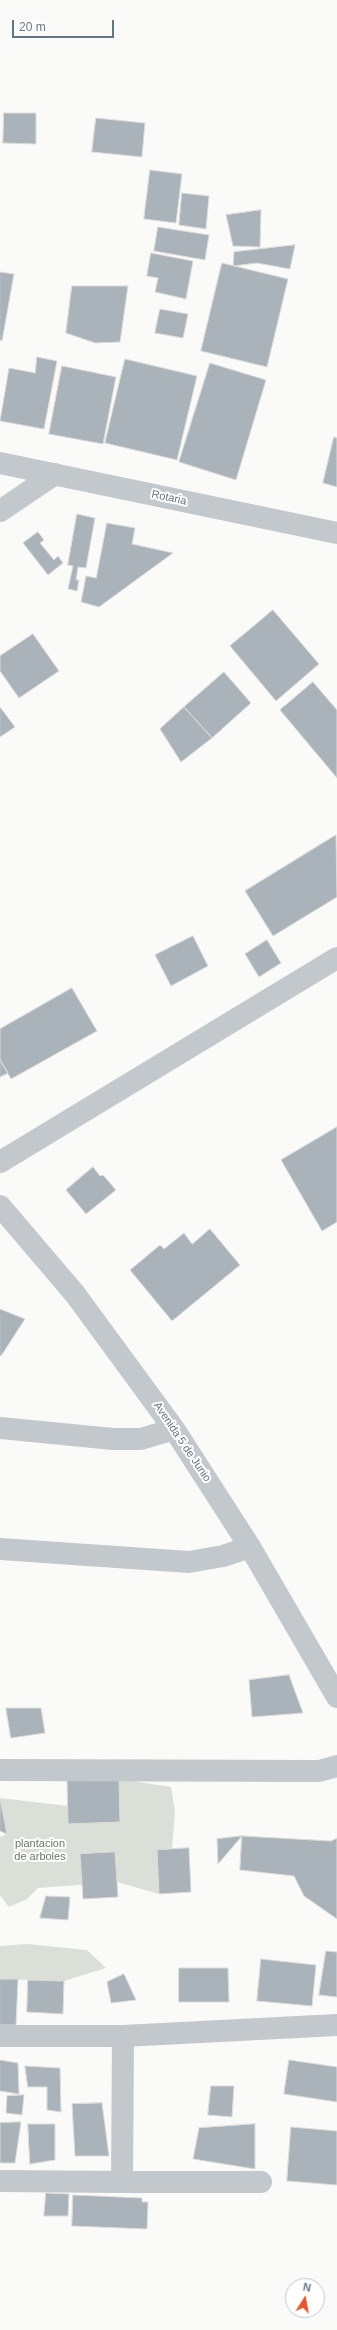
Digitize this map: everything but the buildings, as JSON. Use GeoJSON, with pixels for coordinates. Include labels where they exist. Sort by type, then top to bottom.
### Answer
{"type":"FeatureCollection","features":[{"type":"Feature","properties":{"kind":"street","name":"Rotaria"},"geometry":{"type":"LineString","coordinates":[[0,463],[337,533]]}},
{"type":"Feature","properties":{"kind":"street"},"geometry":{"type":"LineString","coordinates":[[0,511],[54,474]]}},
{"type":"Feature","properties":{"kind":"street"},"geometry":{"type":"LineString","coordinates":[[0,1162],[337,958]]}},
{"type":"Feature","properties":{"kind":"street","name":"Avenida 5 de Junio"},"geometry":{"type":"LineString","coordinates":[[0,1206],[75,1294],[174,1429],[250,1547],[337,1697]]}},
{"type":"Feature","properties":{"kind":"street"},"geometry":{"type":"LineString","coordinates":[[0,1428],[113,1439],[142,1438],[174,1429]]}},
{"type":"Feature","properties":{"kind":"street"},"geometry":{"type":"LineString","coordinates":[[0,1549],[189,1562],[223,1556],[250,1547]]}},
{"type":"Feature","properties":{"kind":"street"},"geometry":{"type":"LineString","coordinates":[[0,1770],[319,1771],[337,1766]]}},
{"type":"Feature","properties":{"kind":"street"},"geometry":{"type":"LineString","coordinates":[[0,2036],[123,2036],[337,2025]]}},
{"type":"Feature","properties":{"kind":"street"},"geometry":{"type":"LineString","coordinates":[[122,2182],[123,2036]]}},
{"type":"Feature","properties":{"kind":"street"},"geometry":{"type":"LineString","coordinates":[[0,2181],[261,2182]]}},
{"type":"Feature","properties":{"kind":"green space","name":"plantacion de arboles"},"geometry":{"type":"Polygon","coordinates":[[[119,1779],[171,1787],[175,1811],[172,1849],[157,1850],[159,1894],[117,1882],[38,1888],[27,1899],[9,1907],[0,1895],[0,1837],[7,1834],[0,1798],[68,1806],[68,1824],[119,1822],[119,1779]]]}},
{"type":"Feature","properties":{"kind":"green space"},"geometry":{"type":"Polygon","coordinates":[[[27,1944],[87,1950],[106,1968],[64,1981],[0,1979],[0,1946],[27,1944]]]}}]}
